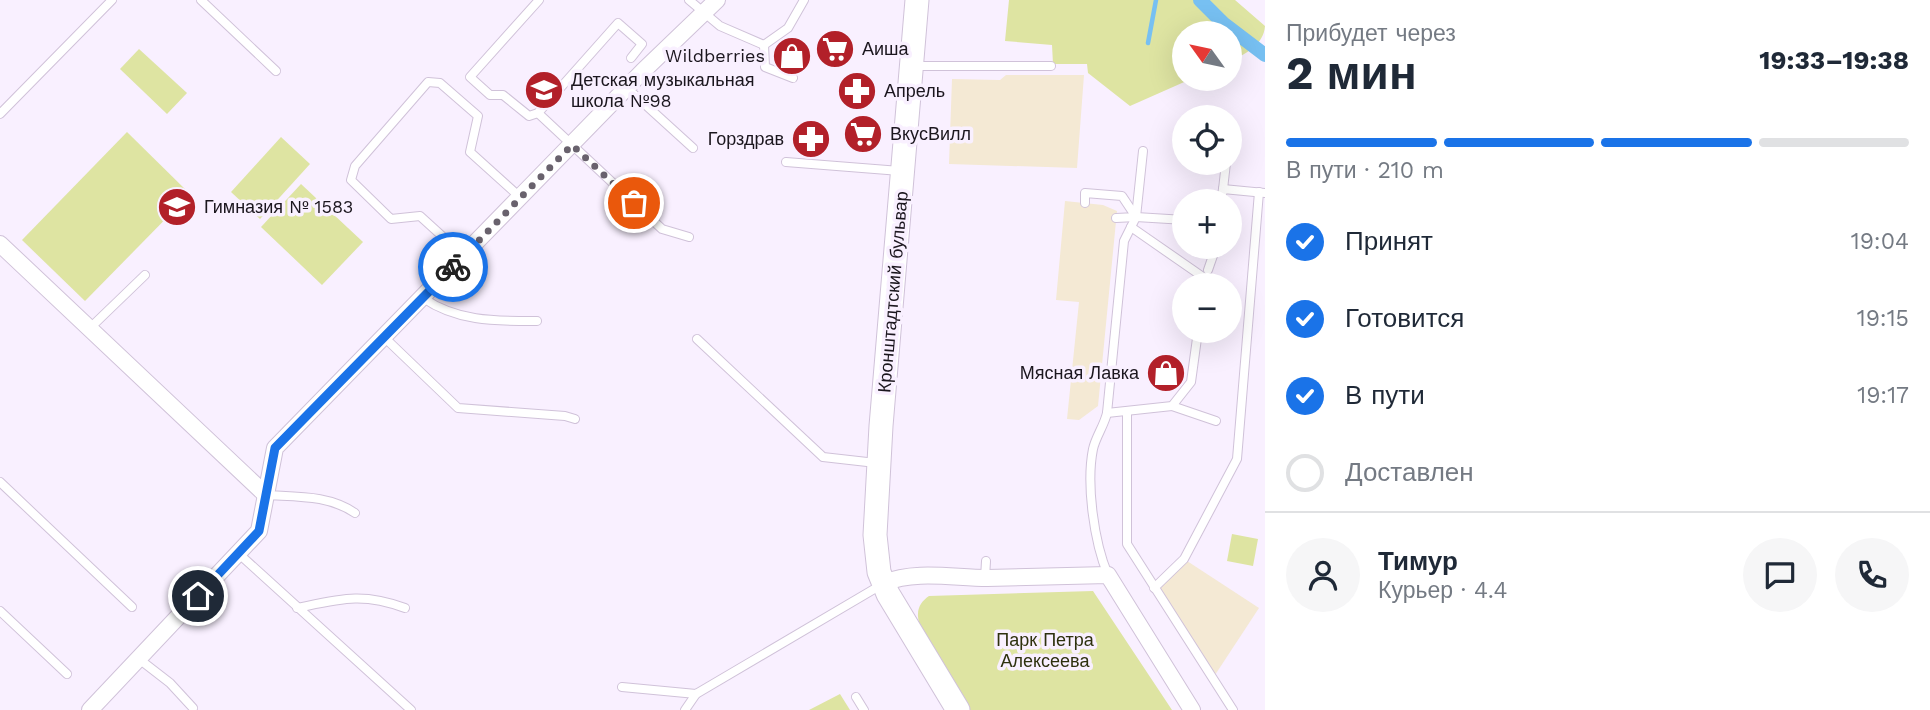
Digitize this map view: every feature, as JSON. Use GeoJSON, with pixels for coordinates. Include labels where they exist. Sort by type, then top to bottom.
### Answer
{"type":"FeatureCollection","features":[{"type":"Feature","properties":{"kind":"main road","name":"Кронштадтский бульвар"},"geometry":{"type":"LineString","coordinates":[[917,0],[875,535],[879,572],[884,583],[901,618],[958,710]]}},
{"type":"Feature","properties":{"kind":"street"},"geometry":{"type":"LineString","coordinates":[[90,710],[259,531],[275,448],[627,88],[718,0]]}},
{"type":"Feature","properties":{"kind":"street"},"geometry":{"type":"LineString","coordinates":[[0,244],[266,495]]}},
{"type":"Feature","properties":{"kind":"street"},"geometry":{"type":"LineString","coordinates":[[884,583],[913,577],[1108,575],[1192,710]]}},
{"type":"Feature","properties":{"kind":"lane"},"geometry":{"type":"LineString","coordinates":[[0,114],[112,0]]}},
{"type":"Feature","properties":{"kind":"lane"},"geometry":{"type":"LineString","coordinates":[[201,0],[276,71]]}},
{"type":"Feature","properties":{"kind":"lane"},"geometry":{"type":"LineString","coordinates":[[540,0],[470,77],[490,95],[503,95],[529,116],[538,113],[618,23],[642,44],[631,58]]}},
{"type":"Feature","properties":{"kind":"lane"},"geometry":{"type":"LineString","coordinates":[[689,0],[720,26],[764,45]]}},
{"type":"Feature","properties":{"kind":"lane"},"geometry":{"type":"LineString","coordinates":[[764,45],[788,28],[804,0]]}},
{"type":"Feature","properties":{"kind":"lane"},"geometry":{"type":"LineString","coordinates":[[764,45],[765,67],[793,78]]}},
{"type":"Feature","properties":{"kind":"lane"},"geometry":{"type":"LineString","coordinates":[[911,66],[1051,66]]}},
{"type":"Feature","properties":{"kind":"lane"},"geometry":{"type":"LineString","coordinates":[[464,256],[420,215],[391,219],[351,180],[355,166],[428,82],[440,83],[478,116],[470,152],[521,198]]}},
{"type":"Feature","properties":{"kind":"lane"},"geometry":{"type":"LineString","coordinates":[[627,88],[693,148]]}},
{"type":"Feature","properties":{"kind":"lane"},"geometry":{"type":"LineString","coordinates":[[538,113],[663,229],[689,237]]}},
{"type":"Feature","properties":{"kind":"lane"},"geometry":{"type":"LineString","coordinates":[[1108,575],[1095,540],[1092,460],[1097,436],[1107,413],[1124,241],[1136,217],[1143,151]]}},
{"type":"Feature","properties":{"kind":"lane"},"geometry":{"type":"LineString","coordinates":[[786,162],[903,171]]}},
{"type":"Feature","properties":{"kind":"lane"},"geometry":{"type":"LineString","coordinates":[[1223,189],[1225,175]]}},
{"type":"Feature","properties":{"kind":"lane"},"geometry":{"type":"LineString","coordinates":[[1154,588],[1184,559],[1237,459],[1262,193],[1242,191]]}},
{"type":"Feature","properties":{"kind":"lane"},"geometry":{"type":"LineString","coordinates":[[1085,203],[1085,193],[1122,196],[1136,217]]}},
{"type":"Feature","properties":{"kind":"lane"},"geometry":{"type":"LineString","coordinates":[[1116,218],[1172,219]]}},
{"type":"Feature","properties":{"kind":"lane"},"geometry":{"type":"LineString","coordinates":[[1131,228],[1198,273]]}},
{"type":"Feature","properties":{"kind":"lane"},"geometry":{"type":"LineString","coordinates":[[1208,270],[1212,259]]}},
{"type":"Feature","properties":{"kind":"lane"},"geometry":{"type":"LineString","coordinates":[[89,330],[145,275]]}},
{"type":"Feature","properties":{"kind":"lane"},"geometry":{"type":"LineString","coordinates":[[423,298],[439,309],[486,321],[537,321]]}},
{"type":"Feature","properties":{"kind":"lane"},"geometry":{"type":"LineString","coordinates":[[385,338],[458,408],[575,419]]}},
{"type":"Feature","properties":{"kind":"lane"},"geometry":{"type":"LineString","coordinates":[[697,339],[823,457],[879,463]]}},
{"type":"Feature","properties":{"kind":"lane"},"geometry":{"type":"LineString","coordinates":[[1172,406],[1191,382],[1196,343]]}},
{"type":"Feature","properties":{"kind":"lane"},"geometry":{"type":"LineString","coordinates":[[1107,413],[1172,406],[1216,421]]}},
{"type":"Feature","properties":{"kind":"lane"},"geometry":{"type":"LineString","coordinates":[[1126,412],[1127,544],[1233,710]]}},
{"type":"Feature","properties":{"kind":"lane"},"geometry":{"type":"LineString","coordinates":[[2,487],[132,607]]}},
{"type":"Feature","properties":{"kind":"lane"},"geometry":{"type":"LineString","coordinates":[[266,495],[318,498],[355,513]]}},
{"type":"Feature","properties":{"kind":"lane"},"geometry":{"type":"LineString","coordinates":[[238,553],[411,710]]}},
{"type":"Feature","properties":{"kind":"lane"},"geometry":{"type":"LineString","coordinates":[[985,578],[986,561]]}},
{"type":"Feature","properties":{"kind":"lane"},"geometry":{"type":"LineString","coordinates":[[685,710],[696,694],[884,583]]}},
{"type":"Feature","properties":{"kind":"lane"},"geometry":{"type":"LineString","coordinates":[[297,608],[352,597],[405,608]]}},
{"type":"Feature","properties":{"kind":"lane"},"geometry":{"type":"LineString","coordinates":[[0,611],[67,674]]}},
{"type":"Feature","properties":{"kind":"lane"},"geometry":{"type":"LineString","coordinates":[[139,659],[170,683],[192,708]]}},
{"type":"Feature","properties":{"kind":"lane"},"geometry":{"type":"LineString","coordinates":[[622,687],[696,694]]}},
{"type":"Feature","properties":{"kind":"lane"},"geometry":{"type":"LineString","coordinates":[[856,697],[864,710]]}},
{"type":"Feature","properties":{"kind":"shaded area"},"geometry":{"type":"Polygon","coordinates":[[[1006,75],[1084,75],[1077,168],[949,164],[952,79],[1000,80],[1006,75]]]}},
{"type":"Feature","properties":{"kind":"shaded area"},"geometry":{"type":"Polygon","coordinates":[[[1065,201],[1103,205],[1117,211],[1098,406],[1079,420],[1067,419],[1079,302],[1056,300],[1065,201]]]}},
{"type":"Feature","properties":{"kind":"shaded area"},"geometry":{"type":"Polygon","coordinates":[[[1184,559],[1259,608],[1213,678],[1154,588],[1184,559]]]}},
{"type":"Feature","properties":{"kind":"green space"},"geometry":{"type":"Polygon","coordinates":[[[1009,0],[1235,0],[1265,26],[1257,43],[1242,55],[1242,21],[1172,21],[1172,87],[1130,106],[1088,73],[1087,64],[1053,64],[1052,45],[1005,41],[1009,0]]]}},
{"type":"Feature","properties":{"kind":"green space"},"geometry":{"type":"Polygon","coordinates":[[[139,49],[187,93],[167,114],[120,69],[139,49]]]}},
{"type":"Feature","properties":{"kind":"green space"},"geometry":{"type":"Polygon","coordinates":[[[127,132],[190,194],[85,301],[22,240],[127,132]]]}},
{"type":"Feature","properties":{"kind":"green space"},"geometry":{"type":"Polygon","coordinates":[[[281,137],[310,164],[260,219],[231,192],[281,137]]]}},
{"type":"Feature","properties":{"kind":"green space"},"geometry":{"type":"Polygon","coordinates":[[[301,184],[363,242],[322,285],[261,227],[301,184]]]}},
{"type":"Feature","properties":{"kind":"green space"},"geometry":{"type":"Polygon","coordinates":[[[1232,534],[1258,539],[1253,566],[1227,561],[1232,534]]]}},
{"type":"Feature","properties":{"kind":"green space","name":"Парк Петра Алексеева"},"geometry":{"type":"Polygon","coordinates":[[[1093,591],[1172,710],[969,710],[930,648],[919,623],[919,608],[929,596],[1093,591]]]}},
{"type":"Feature","properties":{"kind":"green space"},"geometry":{"type":"Polygon","coordinates":[[[840,694],[850,710],[809,710],[840,694]]]}},
{"type":"Feature","properties":{"kind":"waterway"},"geometry":{"type":"LineString","coordinates":[[1148,43],[1156,0]]}},
{"type":"Feature","properties":{"kind":"waterway"},"geometry":{"type":"LineString","coordinates":[[1200,0],[1223,23],[1265,55]]}},
{"type":"Feature","properties":{"kind":"way so far"},"geometry":{"type":"LineString","coordinates":[[453,267],[572,145],[634,203]]}},
{"type":"Feature","properties":{"kind":"place","name":"Аиша"},"geometry":{"type":"Point","coordinates":[835,49]}},
{"type":"Feature","properties":{"kind":"place","name":"Wildberries"},"geometry":{"type":"Point","coordinates":[792,56]}},
{"type":"Feature","properties":{"kind":"place","name":"Детская музыкальная школа №98"},"geometry":{"type":"Point","coordinates":[544,90]}},
{"type":"Feature","properties":{"kind":"place","name":"Апрель"},"geometry":{"type":"Point","coordinates":[857,91]}},
{"type":"Feature","properties":{"kind":"place","name":"ВкусВилл"},"geometry":{"type":"Point","coordinates":[863,134]}},
{"type":"Feature","properties":{"kind":"place","name":"Горздрав"},"geometry":{"type":"Point","coordinates":[811,139]}},
{"type":"Feature","properties":{"kind":"place","name":"Гимназия № 1583"},"geometry":{"type":"Point","coordinates":[177,207]}},
{"type":"Feature","properties":{"kind":"place","name":"Мясная Лавка"},"geometry":{"type":"Point","coordinates":[1166,373]}},
{"type":"Feature","properties":{"kind":"route"},"geometry":{"type":"LineString","coordinates":[[198,596],[259,531],[275,448],[453,267]]}}]}
